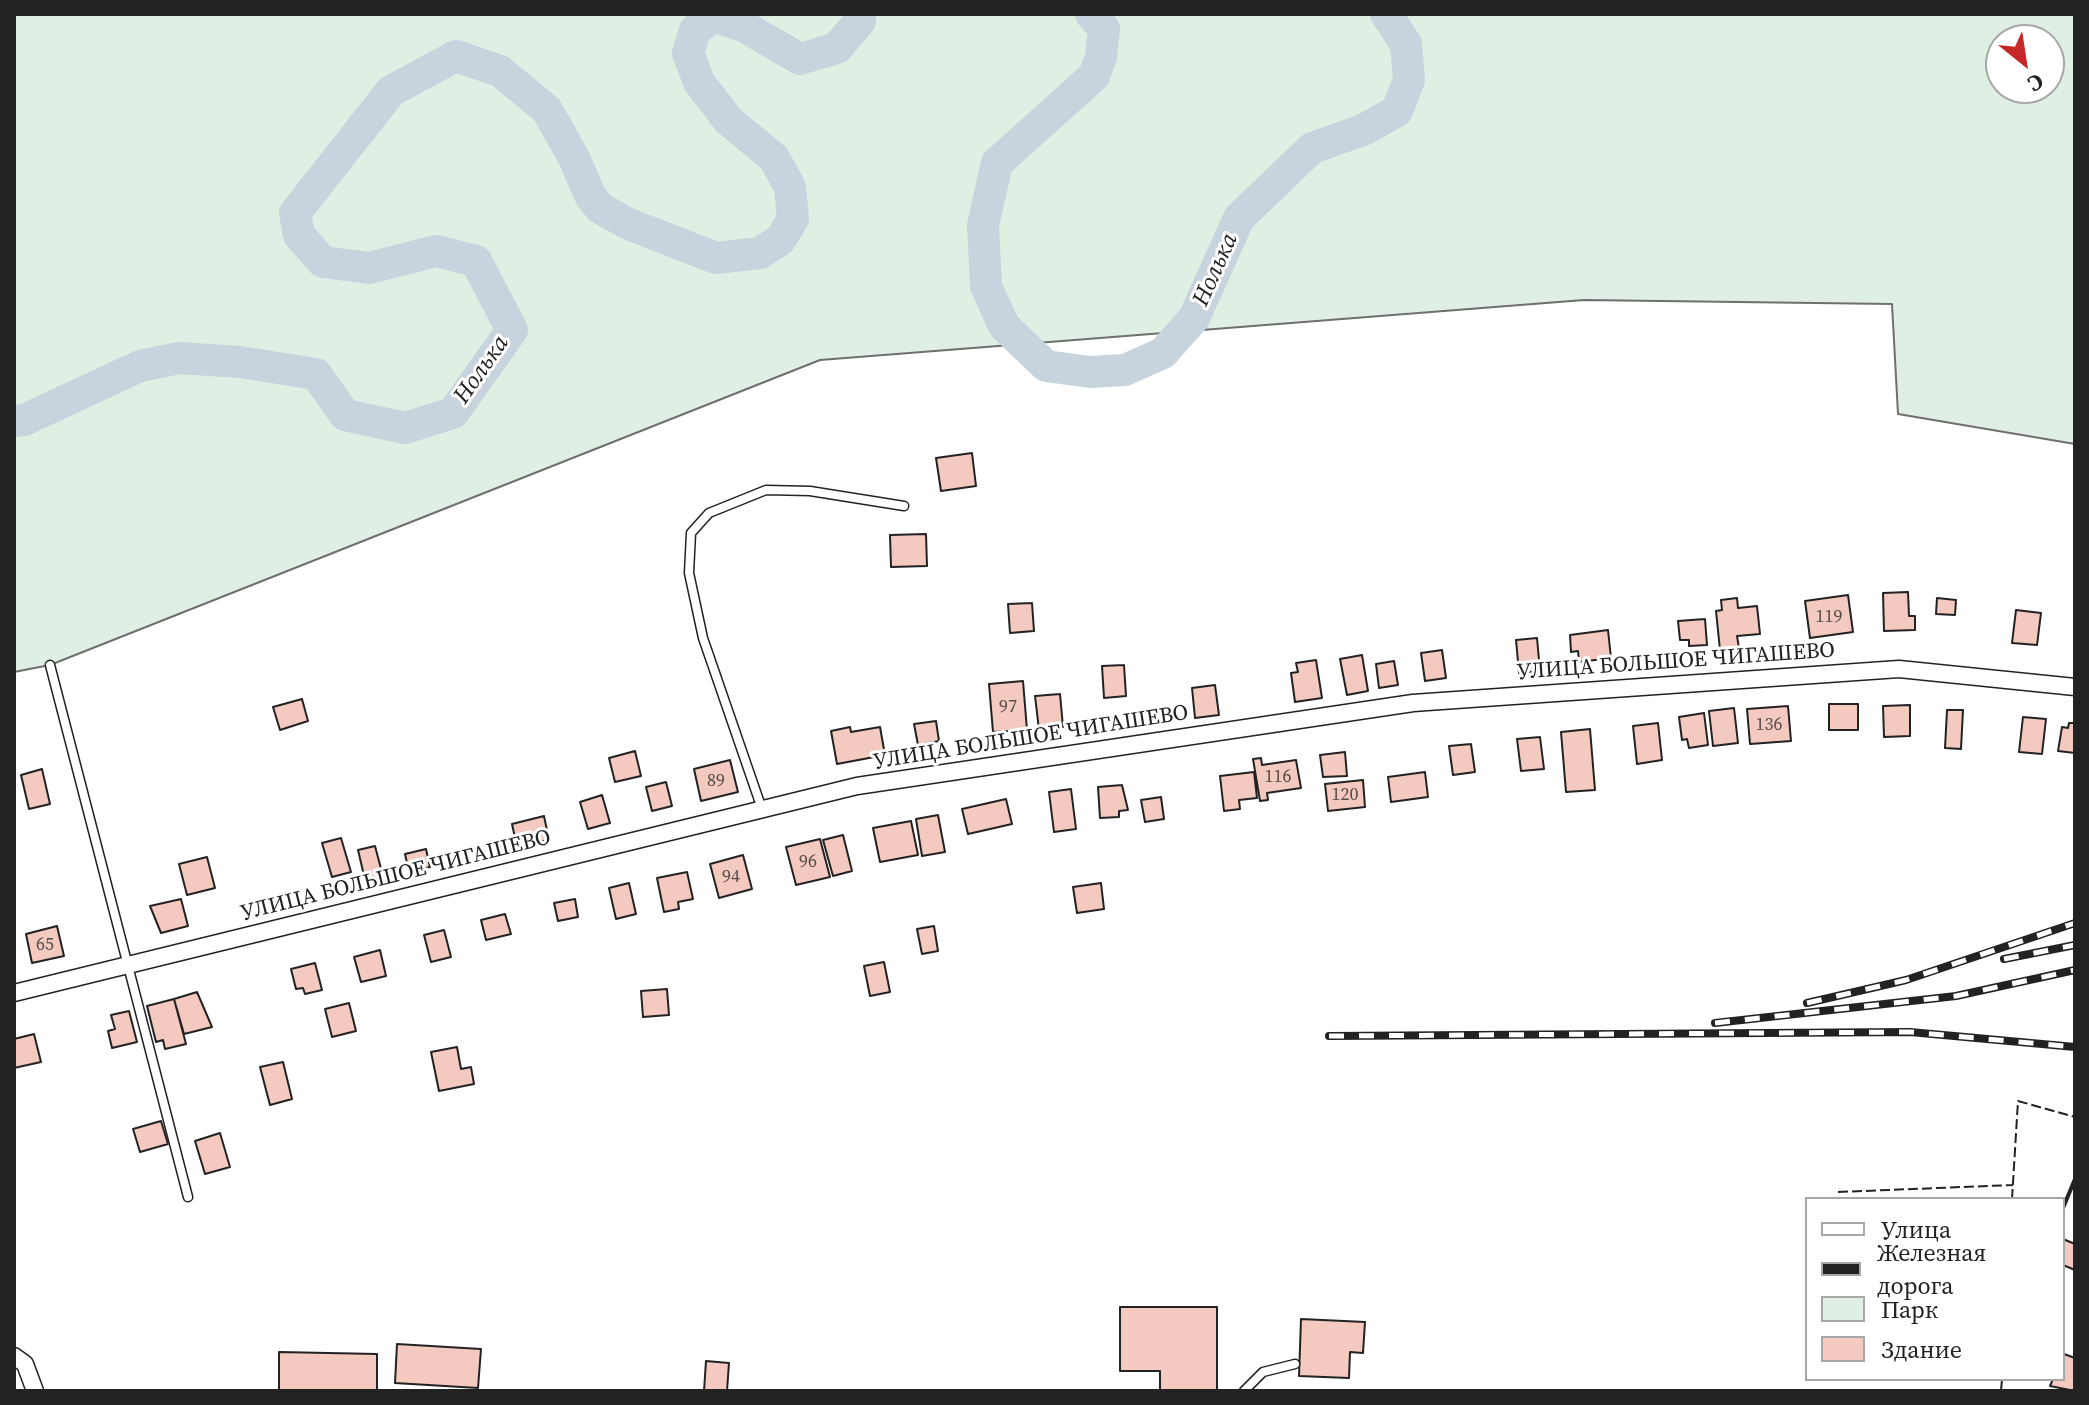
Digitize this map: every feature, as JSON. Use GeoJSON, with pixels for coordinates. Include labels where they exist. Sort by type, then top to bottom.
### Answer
{"type":"FeatureCollection","features":[{"type":"Feature","properties":{"kind":"street","name":"УЛИЦА БОЛЬШОЕ ЧИГАШЕВО"},"geometry":{"type":"LineString","coordinates":[[14,993],[857,786],[1413,703],[1899,669],[2075,687]]}},
{"type":"Feature","properties":{"kind":"street"},"geometry":{"type":"LineString","coordinates":[[14,1356],[25,1364],[35,1391]]}},
{"type":"Feature","properties":{"kind":"lane"},"geometry":{"type":"LineString","coordinates":[[762,809],[703,638],[689,573],[691,533],[709,513],[766,490],[810,491],[904,506]]}},
{"type":"Feature","properties":{"kind":"lane"},"geometry":{"type":"LineString","coordinates":[[50,665],[188,1197]]}},
{"type":"Feature","properties":{"kind":"lane"},"geometry":{"type":"LineString","coordinates":[[1244,1391],[1263,1372],[1295,1364]]}},
{"type":"Feature","properties":{"kind":"green space"},"geometry":{"type":"Polygon","coordinates":[[[14,14],[2075,14],[2075,444],[1898,414],[1892,304],[1584,300],[820,360],[50,665],[14,672],[14,14]]]}},
{"type":"Feature","properties":{"kind":"building"},"geometry":{"type":"Polygon","coordinates":[[[972,453],[976,486],[941,491],[936,458],[972,453]]]}},
{"type":"Feature","properties":{"kind":"building"},"geometry":{"type":"Polygon","coordinates":[[[926,534],[927,566],[891,567],[890,535],[926,534]]]}},
{"type":"Feature","properties":{"kind":"building"},"geometry":{"type":"Polygon","coordinates":[[[1908,592],[1909,616],[1915,616],[1915,630],[1884,631],[1883,593],[1908,592]]]}},
{"type":"Feature","properties":{"kind":"building"},"geometry":{"type":"Polygon","coordinates":[[[1848,595],[1853,632],[1810,638],[1805,601],[1848,595]]]}},
{"type":"Feature","properties":{"kind":"building"},"geometry":{"type":"Polygon","coordinates":[[[1737,598],[1738,608],[1757,606],[1760,634],[1737,636],[1739,648],[1720,650],[1716,611],[1722,610],[1721,600],[1737,598]]]}},
{"type":"Feature","properties":{"kind":"building"},"geometry":{"type":"Polygon","coordinates":[[[1937,598],[1956,600],[1955,615],[1936,614],[1937,598]]]}},
{"type":"Feature","properties":{"kind":"building"},"geometry":{"type":"Polygon","coordinates":[[[1032,603],[1034,631],[1010,633],[1008,604],[1032,603]]]}},
{"type":"Feature","properties":{"kind":"building"},"geometry":{"type":"Polygon","coordinates":[[[2016,610],[2041,613],[2037,645],[2012,643],[2016,610]]]}},
{"type":"Feature","properties":{"kind":"building"},"geometry":{"type":"Polygon","coordinates":[[[1705,619],[1707,645],[1689,646],[1689,640],[1680,640],[1678,621],[1705,619]]]}},
{"type":"Feature","properties":{"kind":"building"},"geometry":{"type":"Polygon","coordinates":[[[1608,630],[1611,658],[1579,662],[1578,651],[1571,652],[1570,635],[1608,630]]]}},
{"type":"Feature","properties":{"kind":"building"},"geometry":{"type":"Polygon","coordinates":[[[1537,638],[1540,671],[1519,673],[1516,640],[1537,638]]]}},
{"type":"Feature","properties":{"kind":"building"},"geometry":{"type":"Polygon","coordinates":[[[1442,650],[1446,678],[1425,681],[1421,653],[1442,650]]]}},
{"type":"Feature","properties":{"kind":"building"},"geometry":{"type":"Polygon","coordinates":[[[1362,655],[1368,691],[1347,695],[1340,659],[1362,655]]]}},
{"type":"Feature","properties":{"kind":"building"},"geometry":{"type":"Polygon","coordinates":[[[1316,660],[1322,698],[1295,702],[1291,673],[1298,672],[1296,663],[1316,660]]]}},
{"type":"Feature","properties":{"kind":"building"},"geometry":{"type":"Polygon","coordinates":[[[1394,661],[1398,685],[1379,688],[1376,664],[1394,661]]]}},
{"type":"Feature","properties":{"kind":"building"},"geometry":{"type":"Polygon","coordinates":[[[1124,665],[1126,696],[1104,698],[1102,666],[1124,665]]]}},
{"type":"Feature","properties":{"kind":"building"},"geometry":{"type":"Polygon","coordinates":[[[1023,681],[1027,730],[993,732],[989,684],[1023,681]]]}},
{"type":"Feature","properties":{"kind":"building"},"geometry":{"type":"Polygon","coordinates":[[[1215,685],[1219,715],[1195,718],[1192,688],[1215,685]]]}},
{"type":"Feature","properties":{"kind":"building"},"geometry":{"type":"Polygon","coordinates":[[[1060,694],[1063,727],[1039,730],[1035,696],[1060,694]]]}},
{"type":"Feature","properties":{"kind":"building"},"geometry":{"type":"Polygon","coordinates":[[[302,699],[308,721],[280,730],[273,707],[302,699]]]}},
{"type":"Feature","properties":{"kind":"building"},"geometry":{"type":"Polygon","coordinates":[[[1829,704],[1858,704],[1858,730],[1829,730],[1829,704]]]}},
{"type":"Feature","properties":{"kind":"building"},"geometry":{"type":"Polygon","coordinates":[[[1910,705],[1910,736],[1884,737],[1883,706],[1910,705]]]}},
{"type":"Feature","properties":{"kind":"building"},"geometry":{"type":"Polygon","coordinates":[[[1788,706],[1791,741],[1750,744],[1747,709],[1788,706]]]}},
{"type":"Feature","properties":{"kind":"building"},"geometry":{"type":"Polygon","coordinates":[[[1734,708],[1738,743],[1713,746],[1709,711],[1734,708]]]}},
{"type":"Feature","properties":{"kind":"building"},"geometry":{"type":"Polygon","coordinates":[[[1947,710],[1963,710],[1961,749],[1945,748],[1947,710]]]}},
{"type":"Feature","properties":{"kind":"building"},"geometry":{"type":"Polygon","coordinates":[[[1704,713],[1708,745],[1689,748],[1687,739],[1682,740],[1679,717],[1704,713]]]}},
{"type":"Feature","properties":{"kind":"building"},"geometry":{"type":"Polygon","coordinates":[[[2023,717],[2046,719],[2042,754],[2019,752],[2023,717]]]}},
{"type":"Feature","properties":{"kind":"building"},"geometry":{"type":"Polygon","coordinates":[[[936,721],[939,741],[918,745],[914,724],[936,721]]]}},
{"type":"Feature","properties":{"kind":"building"},"geometry":{"type":"Polygon","coordinates":[[[1658,723],[1662,760],[1637,764],[1633,726],[1658,723]]]}},
{"type":"Feature","properties":{"kind":"building"},"geometry":{"type":"Polygon","coordinates":[[[2069,723],[2075,723],[2075,753],[2058,751],[2062,727],[2068,728],[2069,723]]]}},
{"type":"Feature","properties":{"kind":"building"},"geometry":{"type":"Polygon","coordinates":[[[850,727],[851,732],[880,727],[885,755],[837,764],[831,731],[850,727]]]}},
{"type":"Feature","properties":{"kind":"building"},"geometry":{"type":"Polygon","coordinates":[[[1590,729],[1595,790],[1566,792],[1561,732],[1590,729]]]}},
{"type":"Feature","properties":{"kind":"building"},"geometry":{"type":"Polygon","coordinates":[[[1540,737],[1544,769],[1521,771],[1517,739],[1540,737]]]}},
{"type":"Feature","properties":{"kind":"building"},"geometry":{"type":"Polygon","coordinates":[[[1471,744],[1475,772],[1453,775],[1449,746],[1471,744]]]}},
{"type":"Feature","properties":{"kind":"building"},"geometry":{"type":"Polygon","coordinates":[[[635,751],[641,776],[615,782],[609,758],[635,751]]]}},
{"type":"Feature","properties":{"kind":"building"},"geometry":{"type":"Polygon","coordinates":[[[1345,752],[1347,776],[1323,777],[1320,755],[1345,752]]]}},
{"type":"Feature","properties":{"kind":"building"},"geometry":{"type":"Polygon","coordinates":[[[1261,758],[1262,765],[1296,760],[1301,788],[1267,793],[1268,800],[1260,801],[1253,759],[1261,758]]]}},
{"type":"Feature","properties":{"kind":"building"},"geometry":{"type":"Polygon","coordinates":[[[730,760],[738,792],[701,801],[694,769],[730,760]]]}},
{"type":"Feature","properties":{"kind":"building"},"geometry":{"type":"Polygon","coordinates":[[[42,769],[50,804],[29,809],[21,775],[42,769]]]}},
{"type":"Feature","properties":{"kind":"building"},"geometry":{"type":"Polygon","coordinates":[[[1254,772],[1257,798],[1239,800],[1240,809],[1224,811],[1220,776],[1254,772]]]}},
{"type":"Feature","properties":{"kind":"building"},"geometry":{"type":"Polygon","coordinates":[[[1425,772],[1428,797],[1391,802],[1388,777],[1425,772]]]}},
{"type":"Feature","properties":{"kind":"building"},"geometry":{"type":"Polygon","coordinates":[[[1363,780],[1365,807],[1328,811],[1325,784],[1363,780]]]}},
{"type":"Feature","properties":{"kind":"building"},"geometry":{"type":"Polygon","coordinates":[[[666,782],[672,806],[652,811],[646,787],[666,782]]]}},
{"type":"Feature","properties":{"kind":"building"},"geometry":{"type":"Polygon","coordinates":[[[1122,785],[1128,810],[1119,811],[1119,817],[1100,818],[1098,787],[1122,785]]]}},
{"type":"Feature","properties":{"kind":"building"},"geometry":{"type":"Polygon","coordinates":[[[1071,789],[1076,829],[1054,832],[1049,792],[1071,789]]]}},
{"type":"Feature","properties":{"kind":"building"},"geometry":{"type":"Polygon","coordinates":[[[602,795],[610,823],[588,829],[580,802],[602,795]]]}},
{"type":"Feature","properties":{"kind":"building"},"geometry":{"type":"Polygon","coordinates":[[[1161,797],[1164,819],[1145,822],[1141,800],[1161,797]]]}},
{"type":"Feature","properties":{"kind":"building"},"geometry":{"type":"Polygon","coordinates":[[[1006,799],[1012,824],[968,834],[962,809],[1006,799]]]}},
{"type":"Feature","properties":{"kind":"building"},"geometry":{"type":"Polygon","coordinates":[[[938,815],[945,852],[922,856],[916,819],[938,815]]]}},
{"type":"Feature","properties":{"kind":"building"},"geometry":{"type":"Polygon","coordinates":[[[544,816],[549,840],[517,847],[512,824],[544,816]]]}},
{"type":"Feature","properties":{"kind":"building"},"geometry":{"type":"Polygon","coordinates":[[[911,821],[918,855],[880,862],[873,828],[911,821]]]}},
{"type":"Feature","properties":{"kind":"building"},"geometry":{"type":"Polygon","coordinates":[[[843,835],[852,871],[833,876],[823,840],[843,835]]]}},
{"type":"Feature","properties":{"kind":"building"},"geometry":{"type":"Polygon","coordinates":[[[341,838],[351,872],[332,877],[322,843],[341,838]]]}},
{"type":"Feature","properties":{"kind":"building"},"geometry":{"type":"Polygon","coordinates":[[[820,839],[830,877],[796,885],[786,847],[820,839]]]}},
{"type":"Feature","properties":{"kind":"building"},"geometry":{"type":"Polygon","coordinates":[[[375,846],[384,880],[366,884],[358,850],[375,846]]]}},
{"type":"Feature","properties":{"kind":"building"},"geometry":{"type":"Polygon","coordinates":[[[426,849],[430,867],[409,872],[405,854],[426,849]]]}},
{"type":"Feature","properties":{"kind":"building"},"geometry":{"type":"Polygon","coordinates":[[[743,855],[752,889],[719,898],[710,864],[743,855]]]}},
{"type":"Feature","properties":{"kind":"building"},"geometry":{"type":"Polygon","coordinates":[[[207,857],[215,888],[187,895],[179,864],[207,857]]]}},
{"type":"Feature","properties":{"kind":"building"},"geometry":{"type":"Polygon","coordinates":[[[687,872],[693,899],[678,902],[679,909],[664,912],[657,878],[687,872]]]}},
{"type":"Feature","properties":{"kind":"building"},"geometry":{"type":"Polygon","coordinates":[[[629,883],[636,914],[616,919],[609,888],[629,883]]]}},
{"type":"Feature","properties":{"kind":"building"},"geometry":{"type":"Polygon","coordinates":[[[1101,883],[1104,909],[1077,913],[1073,887],[1101,883]]]}},
{"type":"Feature","properties":{"kind":"building"},"geometry":{"type":"Polygon","coordinates":[[[181,899],[188,926],[161,933],[150,906],[181,899]]]}},
{"type":"Feature","properties":{"kind":"building"},"geometry":{"type":"Polygon","coordinates":[[[575,899],[578,917],[558,921],[554,903],[575,899]]]}},
{"type":"Feature","properties":{"kind":"building"},"geometry":{"type":"Polygon","coordinates":[[[505,914],[511,934],[486,940],[481,920],[505,914]]]}},
{"type":"Feature","properties":{"kind":"building"},"geometry":{"type":"Polygon","coordinates":[[[57,926],[64,956],[32,963],[26,934],[57,926]]]}},
{"type":"Feature","properties":{"kind":"building"},"geometry":{"type":"Polygon","coordinates":[[[934,926],[938,951],[922,954],[917,929],[934,926]]]}},
{"type":"Feature","properties":{"kind":"building"},"geometry":{"type":"Polygon","coordinates":[[[444,930],[451,957],[431,962],[424,935],[444,930]]]}},
{"type":"Feature","properties":{"kind":"building"},"geometry":{"type":"Polygon","coordinates":[[[380,950],[386,976],[361,982],[354,957],[380,950]]]}},
{"type":"Feature","properties":{"kind":"building"},"geometry":{"type":"Polygon","coordinates":[[[884,962],[890,992],[870,996],[864,966],[884,962]]]}},
{"type":"Feature","properties":{"kind":"building"},"geometry":{"type":"Polygon","coordinates":[[[315,963],[322,990],[305,994],[303,988],[296,989],[291,969],[315,963]]]}},
{"type":"Feature","properties":{"kind":"building"},"geometry":{"type":"Polygon","coordinates":[[[667,989],[669,1015],[643,1017],[641,991],[667,989]]]}},
{"type":"Feature","properties":{"kind":"building"},"geometry":{"type":"Polygon","coordinates":[[[197,992],[212,1027],[184,1034],[174,999],[197,992]]]}},
{"type":"Feature","properties":{"kind":"building"},"geometry":{"type":"Polygon","coordinates":[[[174,999],[186,1044],[165,1049],[163,1040],[156,1042],[147,1006],[174,999]]]}},
{"type":"Feature","properties":{"kind":"building"},"geometry":{"type":"Polygon","coordinates":[[[349,1003],[356,1031],[332,1037],[325,1009],[349,1003]]]}},
{"type":"Feature","properties":{"kind":"building"},"geometry":{"type":"Polygon","coordinates":[[[129,1011],[137,1042],[112,1048],[108,1031],[115,1029],[111,1015],[129,1011]]]}},
{"type":"Feature","properties":{"kind":"building"},"geometry":{"type":"Polygon","coordinates":[[[34,1034],[41,1062],[14,1068],[14,1039],[34,1034]]]}},
{"type":"Feature","properties":{"kind":"building"},"geometry":{"type":"Polygon","coordinates":[[[457,1047],[461,1069],[471,1067],[474,1084],[439,1091],[431,1052],[457,1047]]]}},
{"type":"Feature","properties":{"kind":"building"},"geometry":{"type":"Polygon","coordinates":[[[283,1062],[292,1099],[270,1105],[260,1067],[283,1062]]]}},
{"type":"Feature","properties":{"kind":"building"},"geometry":{"type":"Polygon","coordinates":[[[161,1121],[168,1144],[140,1152],[133,1129],[161,1121]]]}},
{"type":"Feature","properties":{"kind":"building"},"geometry":{"type":"Polygon","coordinates":[[[220,1133],[230,1167],[205,1174],[195,1141],[220,1133]]]}},
{"type":"Feature","properties":{"kind":"building"},"geometry":{"type":"Polygon","coordinates":[[[2065,1240],[2075,1244],[2075,1270],[2065,1266],[2065,1240]]]}},
{"type":"Feature","properties":{"kind":"building"},"geometry":{"type":"Polygon","coordinates":[[[1120,1307],[1217,1307],[1217,1391],[1160,1391],[1160,1371],[1120,1371],[1120,1307]]]}},
{"type":"Feature","properties":{"kind":"building"},"geometry":{"type":"Polygon","coordinates":[[[1301,1319],[1365,1322],[1363,1353],[1350,1352],[1349,1378],[1299,1376],[1301,1319]]]}},
{"type":"Feature","properties":{"kind":"building"},"geometry":{"type":"Polygon","coordinates":[[[397,1344],[481,1349],[478,1388],[395,1383],[397,1344]]]}},
{"type":"Feature","properties":{"kind":"building"},"geometry":{"type":"Polygon","coordinates":[[[279,1352],[377,1354],[377,1391],[279,1391],[279,1352]]]}},
{"type":"Feature","properties":{"kind":"building"},"geometry":{"type":"Polygon","coordinates":[[[2065,1354],[2075,1358],[2075,1391],[2050,1386],[2052,1381],[2065,1381],[2065,1354]]]}},
{"type":"Feature","properties":{"kind":"building"},"geometry":{"type":"Polygon","coordinates":[[[706,1361],[729,1363],[727,1391],[704,1391],[706,1361]]]}},
{"type":"Feature","properties":{"kind":"waterway","name":"Нолька"},"geometry":{"type":"LineString","coordinates":[[631,225],[716,258],[760,253],[780,240],[793,219],[790,187],[774,158],[728,120],[699,82],[688,53],[695,30],[714,16],[745,27],[800,59],[837,48],[860,21],[860,14]]}},
{"type":"Feature","properties":{"kind":"waterway","name":"Нолька"},"geometry":{"type":"LineString","coordinates":[[1091,14],[1104,29],[1101,57],[1094,76],[997,163],[983,225],[986,286],[1004,326],[1046,366],[1090,372],[1125,370],[1163,353],[1194,318],[1239,218],[1312,148],[1363,130],[1397,111],[1409,80],[1406,44],[1386,14]]}},
{"type":"Feature","properties":{"kind":"waterway","name":"Нолька"},"geometry":{"type":"LineString","coordinates":[[14,421],[24,420],[140,366],[179,358],[240,362],[316,374],[345,415],[405,428],[453,413],[512,330],[476,261],[436,251],[369,268],[323,262],[299,235],[295,213],[391,91],[456,56],[500,71],[547,110],[574,158],[591,197],[600,208],[625,222]]}},
{"type":"Feature","properties":{"kind":"railway"},"geometry":{"type":"LineString","coordinates":[[1807,1003],[1906,980],[2075,923]]}},
{"type":"Feature","properties":{"kind":"railway"},"geometry":{"type":"LineString","coordinates":[[2004,959],[2075,945]]}},
{"type":"Feature","properties":{"kind":"railway"},"geometry":{"type":"LineString","coordinates":[[1715,1023],[1956,996],[2075,970]]}},
{"type":"Feature","properties":{"kind":"railway"},"geometry":{"type":"LineString","coordinates":[[1329,1036],[1910,1032],[2075,1047]]}},
{"type":"Feature","properties":{"kind":"fence"},"geometry":{"type":"LineString","coordinates":[[2012,1197],[2018,1101],[2075,1117]]}},
{"type":"Feature","properties":{"kind":"fence"},"geometry":{"type":"LineString","coordinates":[[1838,1192],[2013,1185]]}},
{"type":"Feature","properties":{"kind":"fence"},"geometry":{"type":"LineString","coordinates":[[2001,1391],[2002,1381]]}},
{"type":"Feature","properties":{"kind":"wall"},"geometry":{"type":"LineString","coordinates":[[2065,1203],[2075,1179]]}},
{"type":"Feature","properties":{"kind":"power"},"geometry":{"type":"LineString","coordinates":[[2075,1112],[2075,1120]]}}]}
